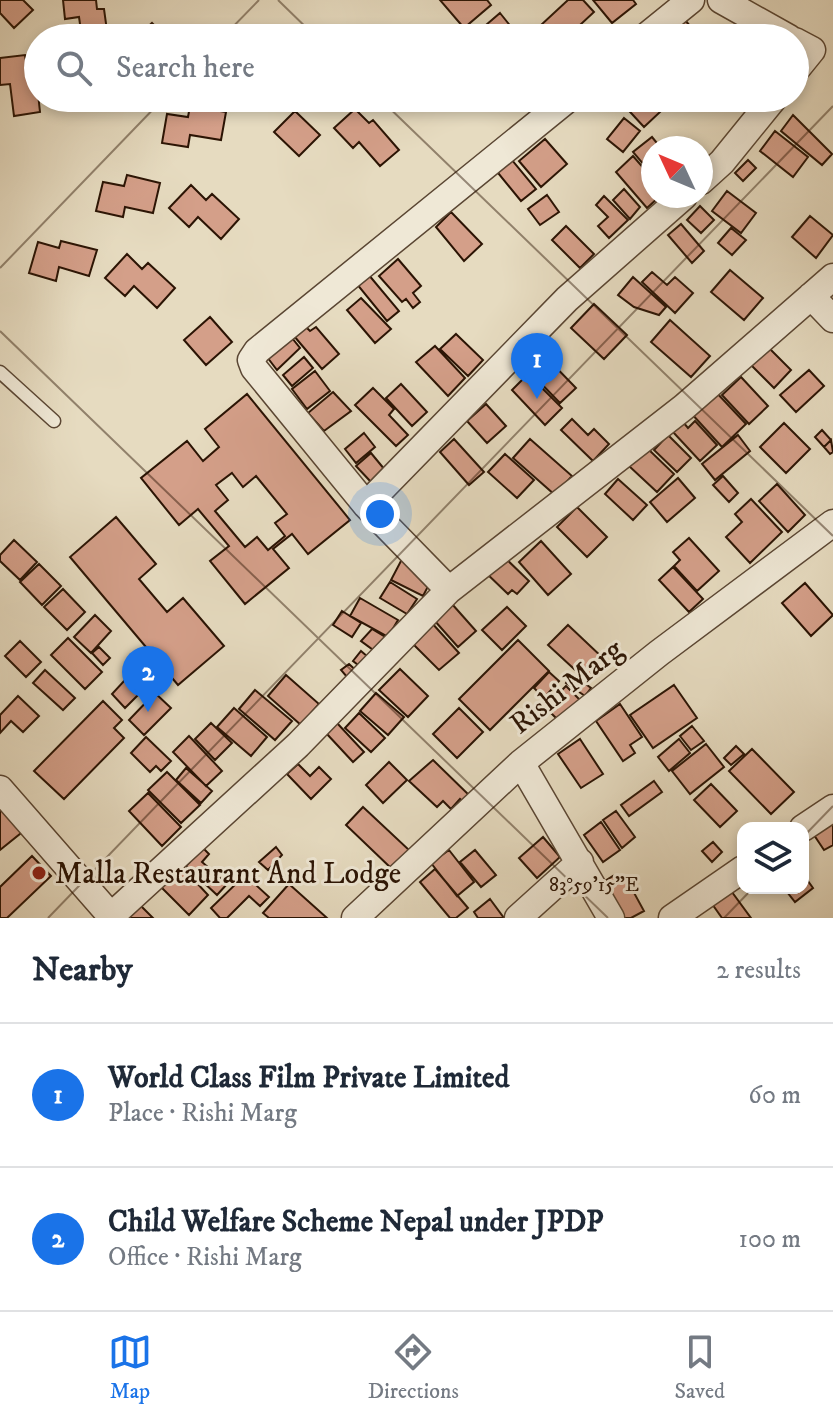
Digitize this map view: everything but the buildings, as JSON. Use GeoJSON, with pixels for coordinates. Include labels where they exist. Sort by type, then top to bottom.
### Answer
{"type":"FeatureCollection","features":[{"type":"Feature","properties":{"kind":"street"},"geometry":{"type":"LineString","coordinates":[[661,24],[691,0]]}},
{"type":"Feature","properties":{"kind":"street"},"geometry":{"type":"LineString","coordinates":[[721,0],[764,24]]}},
{"type":"Feature","properties":{"kind":"street"},"geometry":{"type":"LineString","coordinates":[[449,590],[366,505],[254,368],[251,360],[257,351],[552,112]]}},
{"type":"Feature","properties":{"kind":"street"},"geometry":{"type":"LineString","coordinates":[[713,170],[763,112]]}},
{"type":"Feature","properties":{"kind":"street"},"geometry":{"type":"LineString","coordinates":[[366,505],[567,299],[670,208]]}},
{"type":"Feature","properties":{"kind":"street"},"geometry":{"type":"LineString","coordinates":[[1,793],[110,917],[298,745],[449,590],[684,407],[833,277]]}},
{"type":"Feature","properties":{"kind":"street"},"geometry":{"type":"LineString","coordinates":[[811,296],[833,319]]}},
{"type":"Feature","properties":{"kind":"street","name":"Rishi Marg"},"geometry":{"type":"LineString","coordinates":[[355,918],[521,763],[659,653],[833,523]]}},
{"type":"Feature","properties":{"kind":"street"},"geometry":{"type":"LineString","coordinates":[[521,763],[611,918]]}},
{"type":"Feature","properties":{"kind":"street"},"geometry":{"type":"LineString","coordinates":[[809,824],[833,808]]}},
{"type":"Feature","properties":{"kind":"street"},"geometry":{"type":"LineString","coordinates":[[518,918],[580,862]]}},
{"type":"Feature","properties":{"kind":"street"},"geometry":{"type":"LineString","coordinates":[[672,918],[737,873]]}},
{"type":"Feature","properties":{"kind":"lane"},"geometry":{"type":"LineString","coordinates":[[0,372],[54,421]]}},
{"type":"Feature","properties":{"kind":"place","name":"World Class Film Private Limited"},"geometry":{"type":"Point","coordinates":[537,399]}},
{"type":"Feature","properties":{"kind":"place","name":"Child Welfare Scheme Nepal under JPDP"},"geometry":{"type":"Point","coordinates":[148,712]}},
{"type":"Feature","properties":{"kind":"place","name":"Malla Restaurant And Lodge"},"geometry":{"type":"Point","coordinates":[39,873]}}]}
